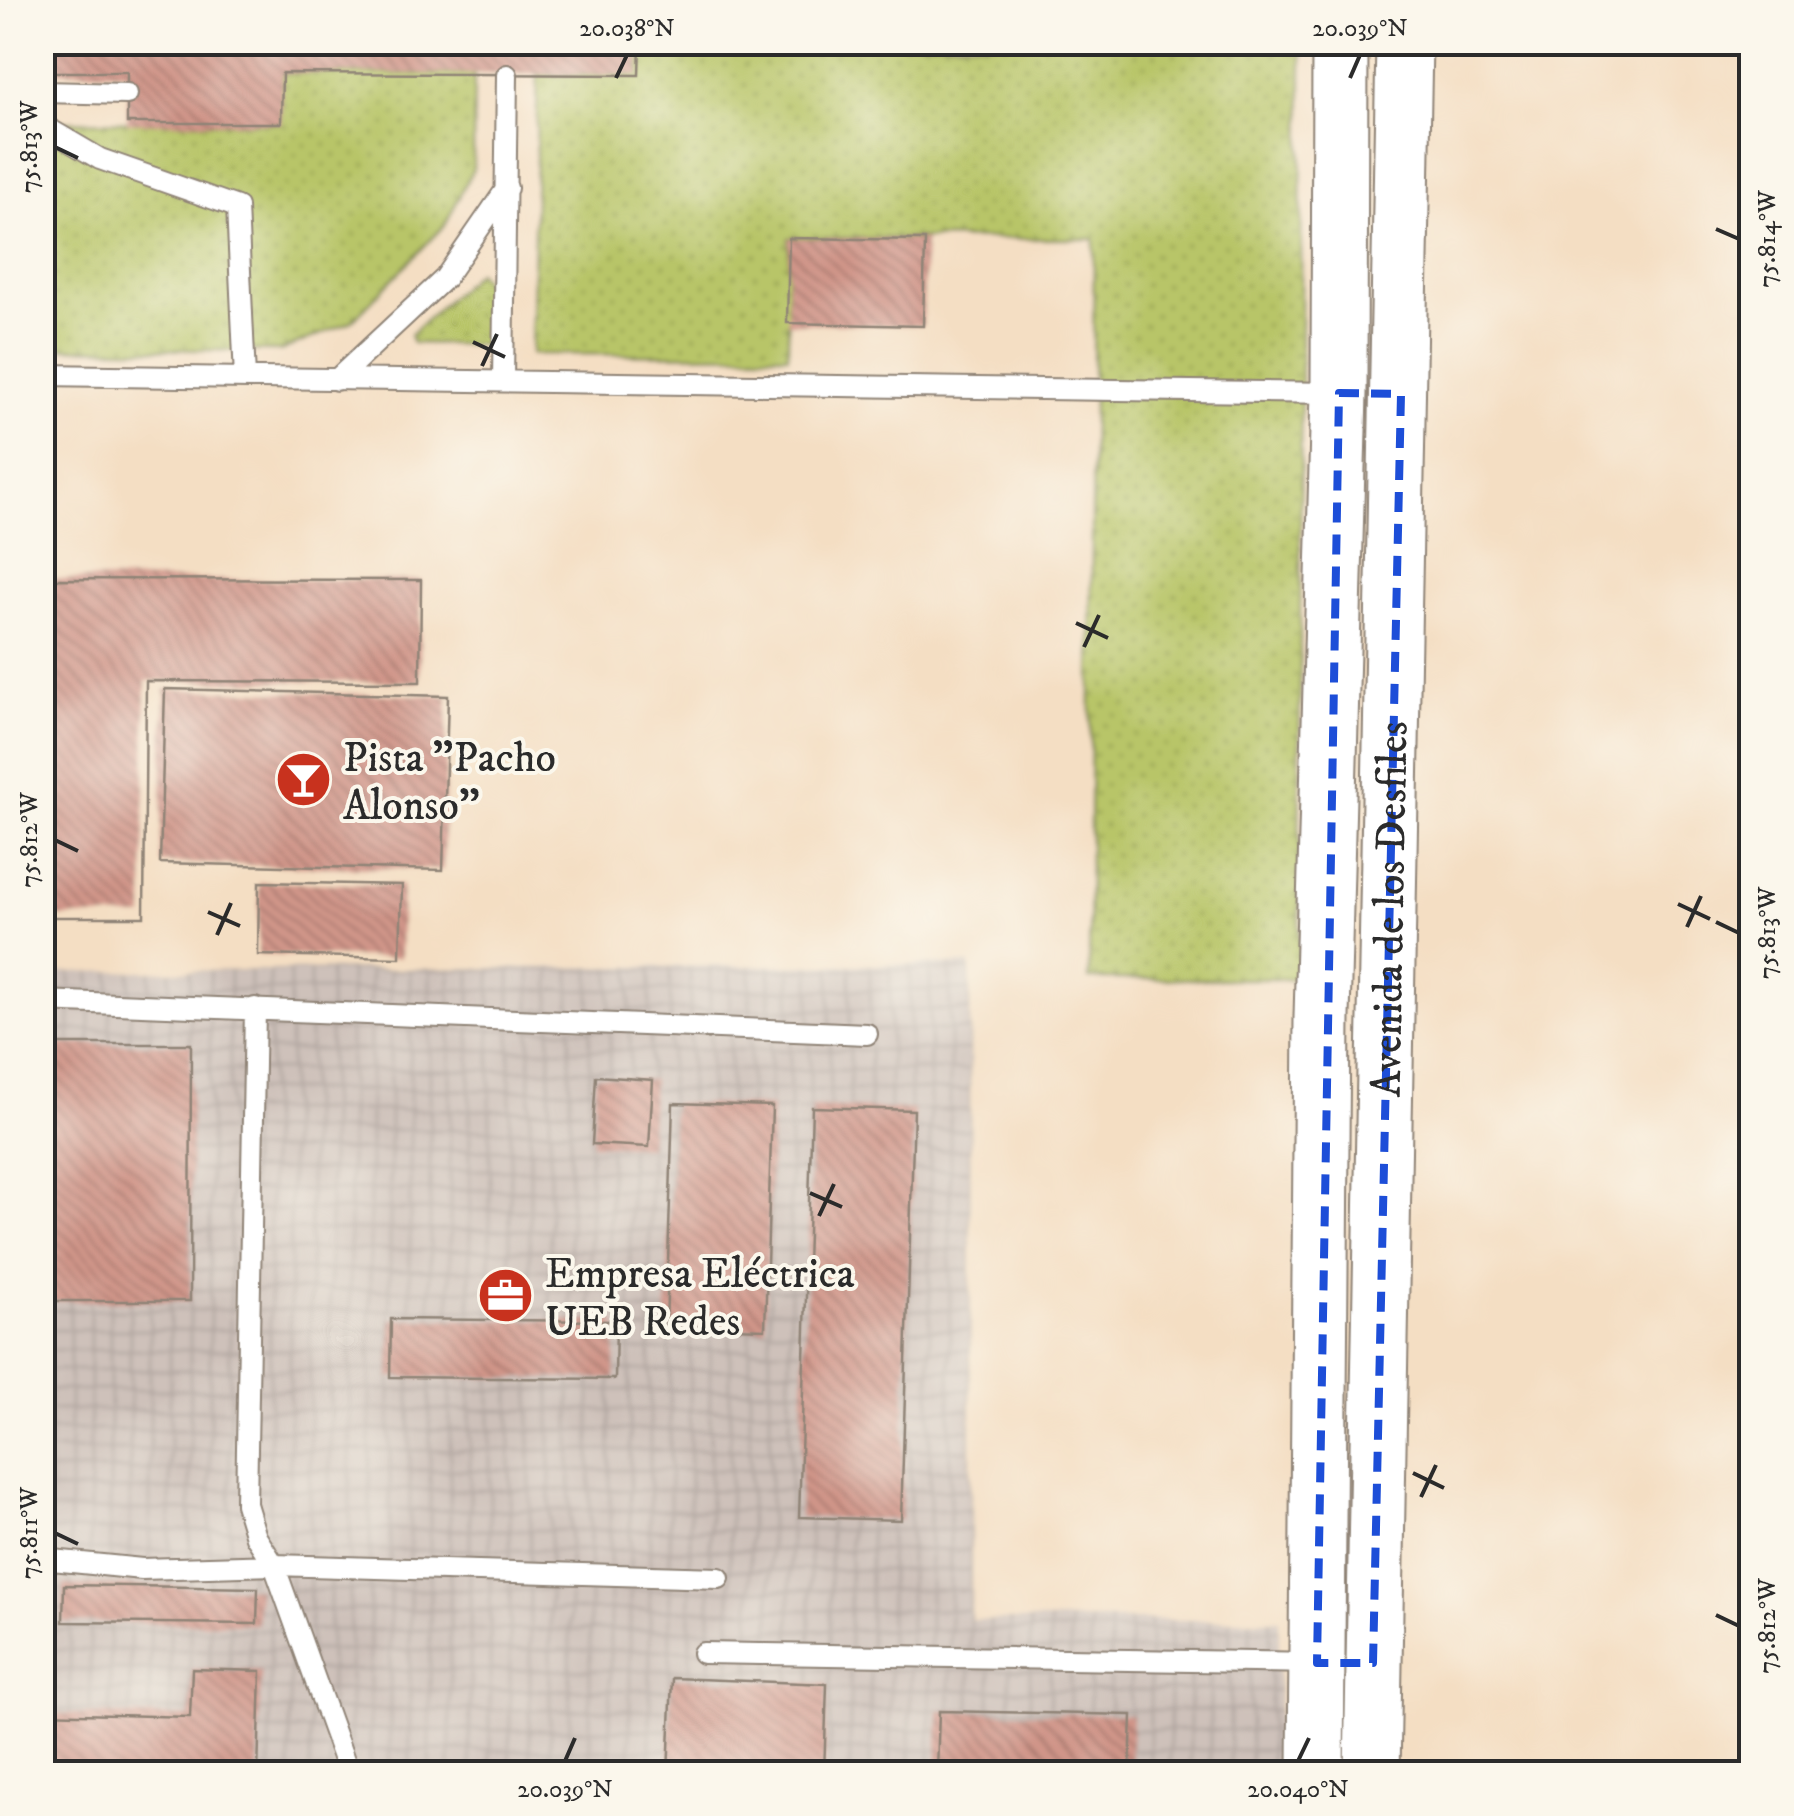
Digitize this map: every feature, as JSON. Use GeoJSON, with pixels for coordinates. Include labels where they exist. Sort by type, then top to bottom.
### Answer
{"type":"FeatureCollection","features":[{"type":"Feature","properties":{"kind":"highway","name":"Avenida de los Desfiles"},"geometry":{"type":"LineString","coordinates":[[1316,1774],[1322,1017],[1339,393],[1340,42]]}},
{"type":"Feature","properties":{"kind":"highway","name":"Avenida de los Desfiles"},"geometry":{"type":"LineString","coordinates":[[1372,1774],[1401,394],[1404,42]]}},
{"type":"Feature","properties":{"kind":"highway"},"geometry":{"type":"LineString","coordinates":[[1339,393],[1401,394]]}},
{"type":"Feature","properties":{"kind":"highway"},"geometry":{"type":"LineString","coordinates":[[1318,1662],[1373,1663]]}},
{"type":"Feature","properties":{"kind":"lane"},"geometry":{"type":"LineString","coordinates":[[503,381],[507,74]]}},
{"type":"Feature","properties":{"kind":"lane"},"geometry":{"type":"LineString","coordinates":[[42,92],[127,94]]}},
{"type":"Feature","properties":{"kind":"lane"},"geometry":{"type":"LineString","coordinates":[[42,125],[100,159],[238,208],[244,378]]}},
{"type":"Feature","properties":{"kind":"lane"},"geometry":{"type":"LineString","coordinates":[[336,380],[445,278],[508,187]]}},
{"type":"Feature","properties":{"kind":"lane"},"geometry":{"type":"LineString","coordinates":[[42,375],[1339,393]]}},
{"type":"Feature","properties":{"kind":"lane"},"geometry":{"type":"LineString","coordinates":[[42,1001],[867,1034]]}},
{"type":"Feature","properties":{"kind":"lane"},"geometry":{"type":"LineString","coordinates":[[255,1008],[246,1504],[256,1537],[274,1565],[349,1774]]}},
{"type":"Feature","properties":{"kind":"lane"},"geometry":{"type":"LineString","coordinates":[[42,1559],[142,1568],[274,1565],[719,1578]]}},
{"type":"Feature","properties":{"kind":"lane"},"geometry":{"type":"LineString","coordinates":[[703,1653],[1318,1662]]}},
{"type":"Feature","properties":{"kind":"highlighted area"},"geometry":{"type":"Polygon","coordinates":[[[1339,393],[1401,394],[1373,1663],[1317,1663],[1339,393]]]}},
{"type":"Feature","properties":{"kind":"shaded area","name":"Empresa Eléctrica UEB Redes"},"geometry":{"type":"Polygon","coordinates":[[[970,964],[971,1620],[1279,1620],[1278,1773],[43,1773],[42,972],[970,964]]]}},
{"type":"Feature","properties":{"kind":"green space"},"geometry":{"type":"Polygon","coordinates":[[[1302,43],[1299,979],[1089,979],[1094,239],[789,238],[788,355],[531,354],[538,75],[639,75],[640,44],[1302,43]]]}},
{"type":"Feature","properties":{"kind":"green space"},"geometry":{"type":"Polygon","coordinates":[[[282,73],[474,74],[473,169],[445,225],[351,322],[280,351],[43,348],[43,121],[280,123],[282,73]]]}},
{"type":"Feature","properties":{"kind":"green space"},"geometry":{"type":"Polygon","coordinates":[[[477,272],[486,283],[483,345],[413,343],[410,335],[477,272]]]}},
{"type":"Feature","properties":{"kind":"building"},"geometry":{"type":"Polygon","coordinates":[[[42,42],[640,42],[639,75],[282,73],[281,123],[127,123],[127,72],[42,72],[42,42]]]}},
{"type":"Feature","properties":{"kind":"building"},"geometry":{"type":"Polygon","coordinates":[[[789,238],[925,240],[923,326],[787,323],[789,238]]]}},
{"type":"Feature","properties":{"kind":"building"},"geometry":{"type":"Polygon","coordinates":[[[42,579],[421,580],[420,682],[146,681],[144,917],[42,917],[42,579]]]}},
{"type":"Feature","properties":{"kind":"building","name":"Pista \"Pacho Alonso\""},"geometry":{"type":"Polygon","coordinates":[[[165,689],[448,696],[443,870],[160,863],[165,689]]]}},
{"type":"Feature","properties":{"kind":"building"},"geometry":{"type":"Polygon","coordinates":[[[259,882],[402,885],[400,958],[258,955],[259,882]]]}},
{"type":"Feature","properties":{"kind":"building"},"geometry":{"type":"Polygon","coordinates":[[[42,1044],[191,1044],[190,1301],[42,1301],[42,1044]]]}},
{"type":"Feature","properties":{"kind":"building"},"geometry":{"type":"Polygon","coordinates":[[[596,1076],[653,1080],[649,1147],[592,1144],[596,1076]]]}},
{"type":"Feature","properties":{"kind":"building"},"geometry":{"type":"Polygon","coordinates":[[[673,1103],[772,1106],[765,1329],[666,1326],[673,1103]]]}},
{"type":"Feature","properties":{"kind":"building"},"geometry":{"type":"Polygon","coordinates":[[[812,1107],[914,1110],[901,1520],[799,1517],[812,1107]]]}},
{"type":"Feature","properties":{"kind":"building"},"geometry":{"type":"Polygon","coordinates":[[[391,1319],[616,1321],[615,1379],[390,1377],[391,1319]]]}},
{"type":"Feature","properties":{"kind":"building"},"geometry":{"type":"Polygon","coordinates":[[[64,1585],[258,1588],[257,1624],[63,1622],[64,1585]]]}},
{"type":"Feature","properties":{"kind":"building"},"geometry":{"type":"Polygon","coordinates":[[[192,1669],[261,1671],[258,1774],[42,1774],[42,1713],[190,1717],[192,1669]]]}},
{"type":"Feature","properties":{"kind":"building"},"geometry":{"type":"Polygon","coordinates":[[[672,1678],[827,1684],[824,1774],[668,1774],[672,1678]]]}},
{"type":"Feature","properties":{"kind":"building"},"geometry":{"type":"Polygon","coordinates":[[[939,1711],[1132,1715],[1130,1774],[937,1774],[939,1711]]]}},
{"type":"Feature","properties":{"kind":"place","name":"Pista \"Pacho Alonso\""},"geometry":{"type":"Point","coordinates":[304,780]}},
{"type":"Feature","properties":{"kind":"place","name":"Empresa Eléctrica UEB Redes"},"geometry":{"type":"Point","coordinates":[506,1296]}}]}
